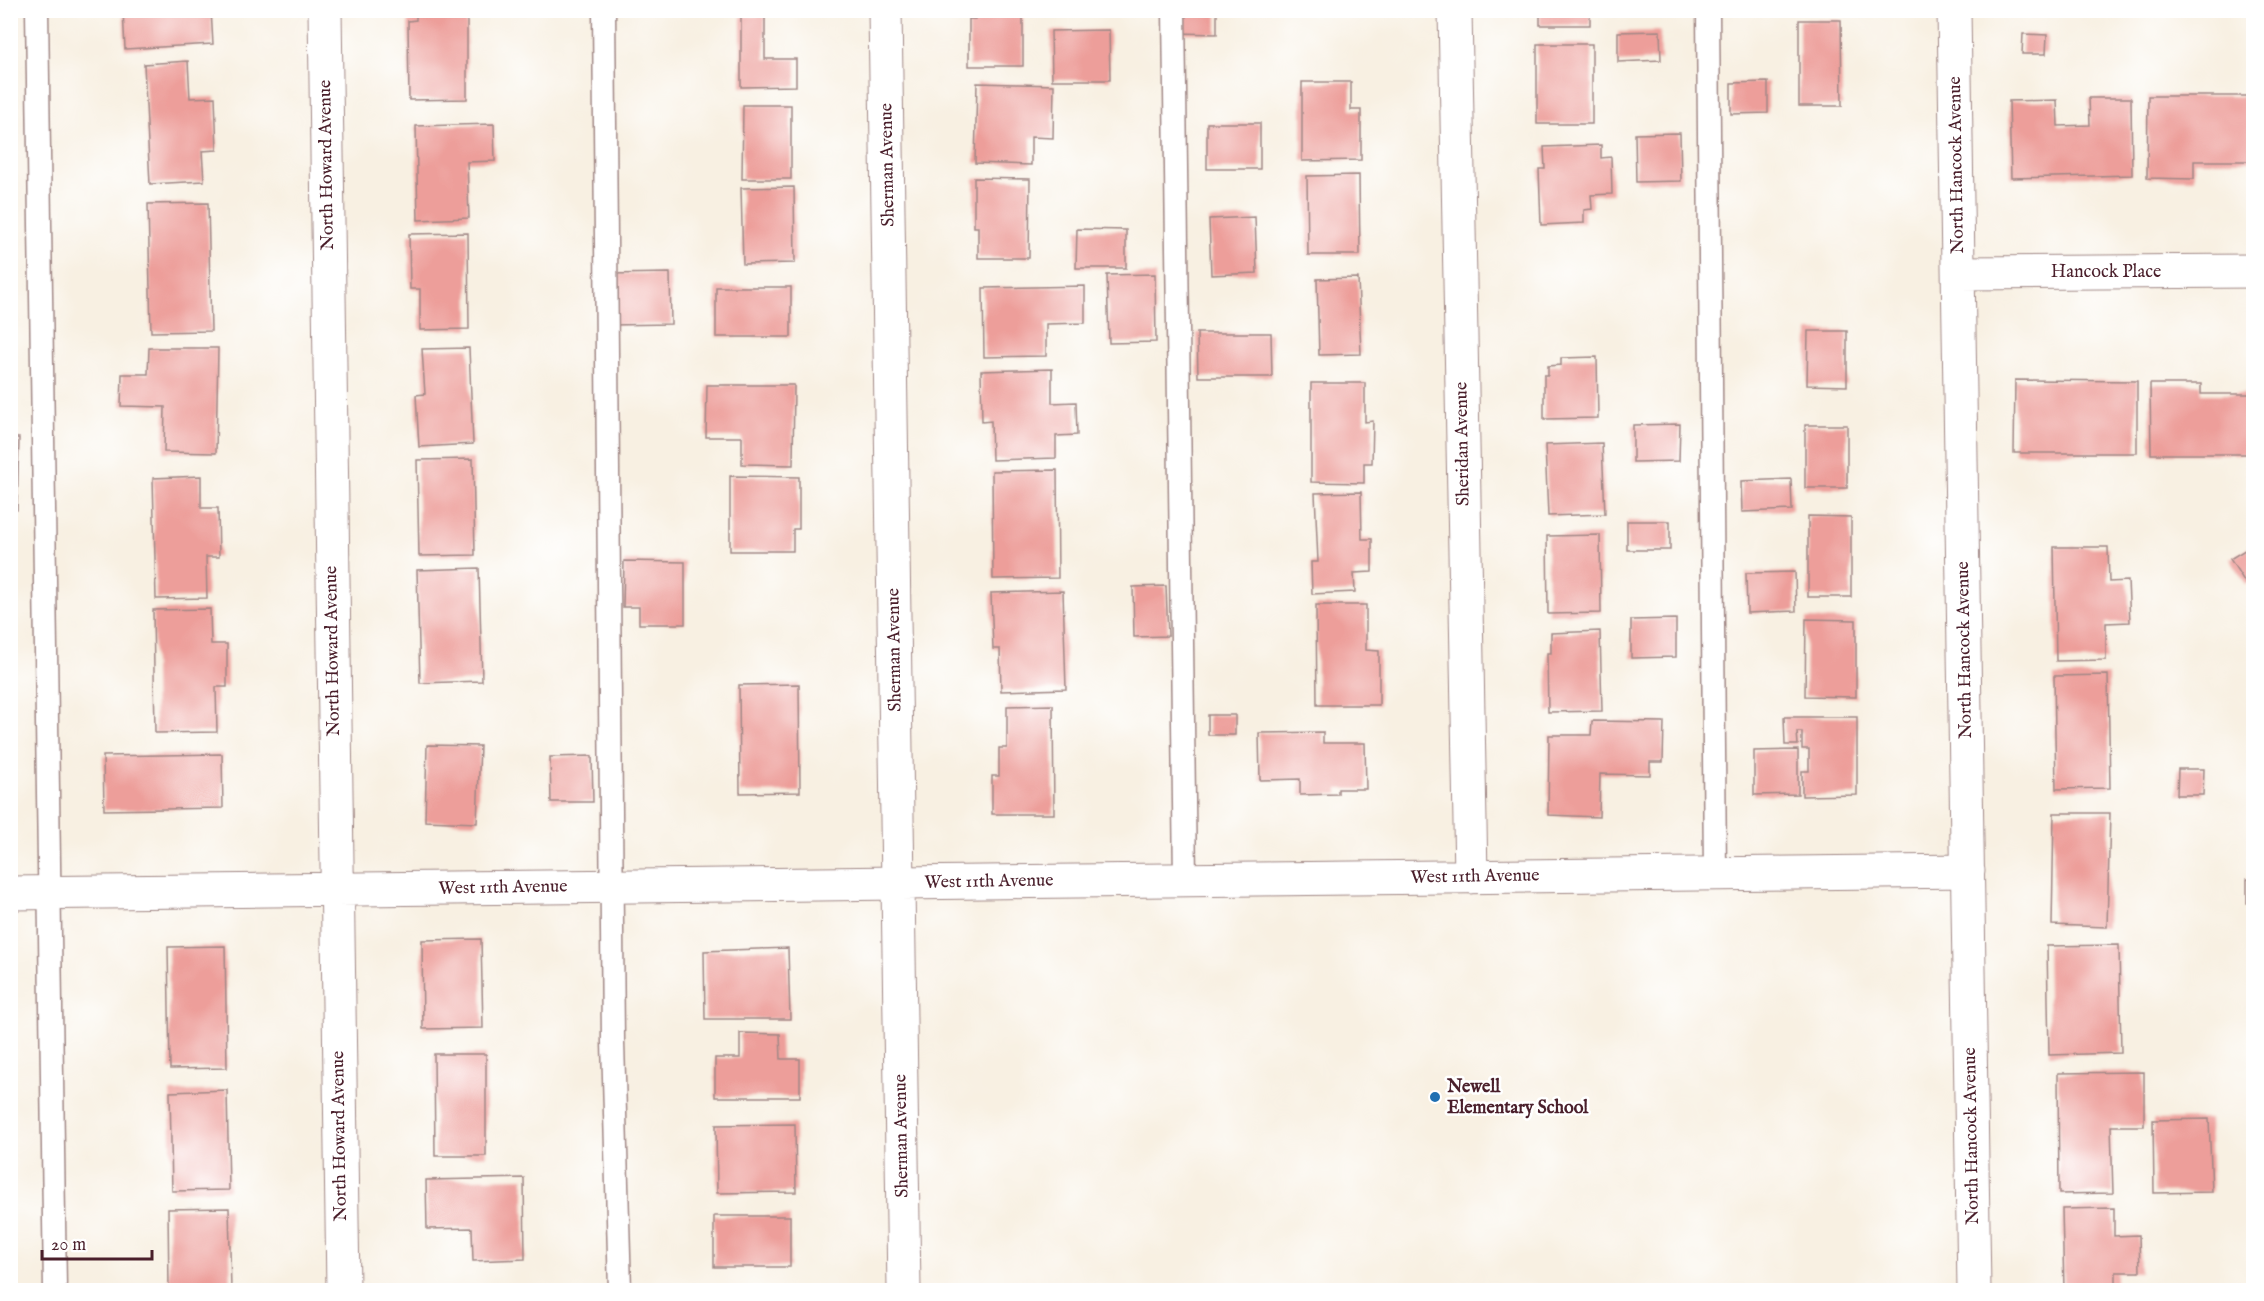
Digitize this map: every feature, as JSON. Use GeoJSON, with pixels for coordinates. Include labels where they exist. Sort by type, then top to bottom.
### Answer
{"type":"FeatureCollection","features":[{"type":"Feature","properties":{"kind":"street","name":"North Howard Avenue"},"geometry":{"type":"LineString","coordinates":[[325,10],[343,1290]]}},
{"type":"Feature","properties":{"kind":"street","name":"Sherman Avenue"},"geometry":{"type":"LineString","coordinates":[[885,10],[904,1290]]}},
{"type":"Feature","properties":{"kind":"street","name":"Sheridan Avenue"},"geometry":{"type":"LineString","coordinates":[[1455,10],[1471,877]]}},
{"type":"Feature","properties":{"kind":"street","name":"North Hancock Avenue"},"geometry":{"type":"LineString","coordinates":[[1954,10],[1974,1290]]}},
{"type":"Feature","properties":{"kind":"street","name":"Hancock Place"},"geometry":{"type":"LineString","coordinates":[[1959,273],[2253,271]]}},
{"type":"Feature","properties":{"kind":"street","name":"West 11th Avenue"},"geometry":{"type":"LineString","coordinates":[[10,893],[1968,871]]}},
{"type":"Feature","properties":{"kind":"lane"},"geometry":{"type":"LineString","coordinates":[[37,10],[55,1290]]}},
{"type":"Feature","properties":{"kind":"lane"},"geometry":{"type":"LineString","coordinates":[[604,10],[611,887],[620,1290]]}},
{"type":"Feature","properties":{"kind":"lane"},"geometry":{"type":"LineString","coordinates":[[1174,10],[1185,880]]}},
{"type":"Feature","properties":{"kind":"lane"},"geometry":{"type":"LineString","coordinates":[[1708,10],[1715,874]]}},
{"type":"Feature","properties":{"kind":"building"},"geometry":{"type":"Polygon","coordinates":[[[123,10],[211,10],[213,44],[125,49],[123,10]]]}},
{"type":"Feature","properties":{"kind":"building"},"geometry":{"type":"Polygon","coordinates":[[[416,10],[467,10],[467,99],[409,100],[408,21],[416,20],[416,10]]]}},
{"type":"Feature","properties":{"kind":"building"},"geometry":{"type":"Polygon","coordinates":[[[975,10],[1023,10],[1023,66],[969,66],[969,19],[975,19],[975,10]]]}},
{"type":"Feature","properties":{"kind":"building"},"geometry":{"type":"Polygon","coordinates":[[[1178,10],[1217,10],[1217,34],[1177,33],[1178,10]]]}},
{"type":"Feature","properties":{"kind":"building"},"geometry":{"type":"Polygon","coordinates":[[[1540,10],[1590,10],[1590,25],[1540,25],[1540,10]]]}},
{"type":"Feature","properties":{"kind":"building"},"geometry":{"type":"Polygon","coordinates":[[[741,16],[765,16],[765,59],[796,59],[796,86],[741,87],[741,16]]]}},
{"type":"Feature","properties":{"kind":"building"},"geometry":{"type":"Polygon","coordinates":[[[1799,20],[1841,20],[1842,106],[1799,106],[1799,20]]]}},
{"type":"Feature","properties":{"kind":"building"},"geometry":{"type":"Polygon","coordinates":[[[1109,30],[1110,80],[1052,80],[1051,31],[1109,30]]]}},
{"type":"Feature","properties":{"kind":"building"},"geometry":{"type":"Polygon","coordinates":[[[1660,31],[1661,60],[1618,62],[1618,32],[1660,31]]]}},
{"type":"Feature","properties":{"kind":"building"},"geometry":{"type":"Polygon","coordinates":[[[2023,34],[2047,35],[2046,54],[2022,54],[2023,34]]]}},
{"type":"Feature","properties":{"kind":"building"},"geometry":{"type":"Polygon","coordinates":[[[1537,44],[1592,44],[1592,124],[1537,124],[1537,44]]]}},
{"type":"Feature","properties":{"kind":"building"},"geometry":{"type":"Polygon","coordinates":[[[188,61],[190,98],[215,97],[217,150],[202,151],[204,181],[150,184],[144,64],[188,61]]]}},
{"type":"Feature","properties":{"kind":"building"},"geometry":{"type":"Polygon","coordinates":[[[1302,82],[1351,82],[1351,110],[1361,110],[1361,160],[1302,161],[1302,82]]]}},
{"type":"Feature","properties":{"kind":"building"},"geometry":{"type":"Polygon","coordinates":[[[1768,82],[1768,113],[1731,114],[1731,83],[1768,82]]]}},
{"type":"Feature","properties":{"kind":"building"},"geometry":{"type":"Polygon","coordinates":[[[977,83],[1054,85],[1053,138],[1031,137],[1031,165],[975,163],[977,83]]]}},
{"type":"Feature","properties":{"kind":"building"},"geometry":{"type":"Polygon","coordinates":[[[2148,96],[2254,96],[2254,161],[2194,161],[2194,179],[2147,178],[2148,96]]]}},
{"type":"Feature","properties":{"kind":"building"},"geometry":{"type":"Polygon","coordinates":[[[2089,98],[2131,98],[2132,175],[2011,178],[2009,101],[2057,100],[2058,126],[2090,125],[2089,98]]]}},
{"type":"Feature","properties":{"kind":"building"},"geometry":{"type":"Polygon","coordinates":[[[743,105],[791,105],[791,179],[742,179],[743,105]]]}},
{"type":"Feature","properties":{"kind":"building"},"geometry":{"type":"Polygon","coordinates":[[[1207,123],[1260,123],[1260,169],[1207,169],[1207,123]]]}},
{"type":"Feature","properties":{"kind":"building"},"geometry":{"type":"Polygon","coordinates":[[[494,124],[495,161],[467,162],[469,218],[418,220],[416,126],[494,124]]]}},
{"type":"Feature","properties":{"kind":"building"},"geometry":{"type":"Polygon","coordinates":[[[1680,133],[1681,181],[1636,182],[1635,134],[1680,133]]]}},
{"type":"Feature","properties":{"kind":"building"},"geometry":{"type":"Polygon","coordinates":[[[1601,145],[1601,158],[1611,157],[1612,194],[1591,195],[1592,209],[1584,210],[1584,223],[1541,225],[1539,169],[1545,169],[1544,147],[1601,145]]]}},
{"type":"Feature","properties":{"kind":"building"},"geometry":{"type":"Polygon","coordinates":[[[1359,175],[1360,255],[1308,255],[1307,176],[1359,175]]]}},
{"type":"Feature","properties":{"kind":"building"},"geometry":{"type":"Polygon","coordinates":[[[974,178],[1030,179],[1029,258],[978,258],[978,227],[974,227],[974,178]]]}},
{"type":"Feature","properties":{"kind":"building"},"geometry":{"type":"Polygon","coordinates":[[[794,187],[795,263],[743,264],[741,188],[794,187]]]}},
{"type":"Feature","properties":{"kind":"building"},"geometry":{"type":"Polygon","coordinates":[[[208,203],[211,331],[151,332],[148,204],[208,203]]]}},
{"type":"Feature","properties":{"kind":"building"},"geometry":{"type":"Polygon","coordinates":[[[1255,217],[1257,273],[1211,275],[1209,219],[1255,217]]]}},
{"type":"Feature","properties":{"kind":"building"},"geometry":{"type":"Polygon","coordinates":[[[1077,229],[1126,230],[1126,268],[1076,268],[1077,229]]]}},
{"type":"Feature","properties":{"kind":"building"},"geometry":{"type":"Polygon","coordinates":[[[468,233],[469,329],[420,330],[420,289],[410,289],[409,234],[468,233]]]}},
{"type":"Feature","properties":{"kind":"building"},"geometry":{"type":"Polygon","coordinates":[[[670,273],[671,324],[610,325],[609,274],[670,273]]]}},
{"type":"Feature","properties":{"kind":"building"},"geometry":{"type":"Polygon","coordinates":[[[1155,274],[1156,342],[1109,343],[1107,275],[1155,274]]]}},
{"type":"Feature","properties":{"kind":"building"},"geometry":{"type":"Polygon","coordinates":[[[1358,278],[1361,354],[1319,355],[1317,279],[1358,278]]]}},
{"type":"Feature","properties":{"kind":"building"},"geometry":{"type":"Polygon","coordinates":[[[1085,286],[1085,323],[1046,324],[1046,356],[984,357],[983,288],[1085,286]]]}},
{"type":"Feature","properties":{"kind":"building"},"geometry":{"type":"Polygon","coordinates":[[[716,287],[791,287],[791,337],[716,337],[716,287]]]}},
{"type":"Feature","properties":{"kind":"building"},"geometry":{"type":"Polygon","coordinates":[[[1808,331],[1847,331],[1847,386],[1807,385],[1808,331]]]}},
{"type":"Feature","properties":{"kind":"building"},"geometry":{"type":"Polygon","coordinates":[[[1197,333],[1271,333],[1272,377],[1198,377],[1197,333]]]}},
{"type":"Feature","properties":{"kind":"building"},"geometry":{"type":"Polygon","coordinates":[[[149,348],[218,348],[216,453],[164,452],[165,407],[121,406],[122,374],[148,374],[149,348]]]}},
{"type":"Feature","properties":{"kind":"building"},"geometry":{"type":"Polygon","coordinates":[[[469,348],[473,444],[419,447],[416,395],[425,394],[422,349],[469,348]]]}},
{"type":"Feature","properties":{"kind":"building"},"geometry":{"type":"Polygon","coordinates":[[[1597,357],[1598,418],[1544,419],[1544,375],[1548,375],[1548,366],[1561,365],[1561,358],[1597,357]]]}},
{"type":"Feature","properties":{"kind":"building"},"geometry":{"type":"Polygon","coordinates":[[[1052,369],[1052,403],[1076,402],[1077,435],[1056,436],[1056,458],[992,460],[991,421],[982,422],[981,371],[1052,369]]]}},
{"type":"Feature","properties":{"kind":"building"},"geometry":{"type":"Polygon","coordinates":[[[2015,380],[2137,381],[2137,453],[2014,453],[2015,380]]]}},
{"type":"Feature","properties":{"kind":"building"},"geometry":{"type":"Polygon","coordinates":[[[1311,383],[1365,383],[1365,422],[1373,421],[1372,463],[1364,463],[1364,483],[1311,482],[1311,383]]]}},
{"type":"Feature","properties":{"kind":"building"},"geometry":{"type":"Polygon","coordinates":[[[2150,384],[2201,384],[2201,394],[2254,394],[2254,454],[2151,454],[2150,384]]]}},
{"type":"Feature","properties":{"kind":"building"},"geometry":{"type":"Polygon","coordinates":[[[707,385],[794,385],[793,465],[742,464],[742,437],[706,437],[707,385]]]}},
{"type":"Feature","properties":{"kind":"building"},"geometry":{"type":"Polygon","coordinates":[[[1680,424],[1679,461],[1633,462],[1633,425],[1680,424]]]}},
{"type":"Feature","properties":{"kind":"building"},"geometry":{"type":"Polygon","coordinates":[[[1805,425],[1847,425],[1847,488],[1805,488],[1805,425]]]}},
{"type":"Feature","properties":{"kind":"building"},"geometry":{"type":"Polygon","coordinates":[[[10,438],[19,438],[17,510],[10,510],[10,438]]]}},
{"type":"Feature","properties":{"kind":"building"},"geometry":{"type":"Polygon","coordinates":[[[1602,443],[1605,514],[1548,516],[1545,445],[1602,443]]]}},
{"type":"Feature","properties":{"kind":"building"},"geometry":{"type":"Polygon","coordinates":[[[473,459],[475,555],[419,556],[417,460],[473,459]]]}},
{"type":"Feature","properties":{"kind":"building"},"geometry":{"type":"Polygon","coordinates":[[[1057,470],[1058,578],[993,579],[992,471],[1057,470]]]}},
{"type":"Feature","properties":{"kind":"building"},"geometry":{"type":"Polygon","coordinates":[[[201,476],[201,508],[218,508],[219,557],[206,557],[207,598],[156,599],[153,478],[201,476]]]}},
{"type":"Feature","properties":{"kind":"building"},"geometry":{"type":"Polygon","coordinates":[[[730,476],[799,477],[799,529],[793,529],[793,551],[730,551],[730,476]]]}},
{"type":"Feature","properties":{"kind":"building"},"geometry":{"type":"Polygon","coordinates":[[[1791,479],[1792,510],[1742,512],[1741,481],[1791,479]]]}},
{"type":"Feature","properties":{"kind":"building"},"geometry":{"type":"Polygon","coordinates":[[[1361,492],[1362,539],[1372,539],[1372,572],[1354,573],[1355,592],[1312,594],[1311,562],[1318,562],[1315,493],[1361,492]]]}},
{"type":"Feature","properties":{"kind":"building"},"geometry":{"type":"Polygon","coordinates":[[[1808,516],[1851,517],[1851,597],[1808,597],[1808,516]]]}},
{"type":"Feature","properties":{"kind":"building"},"geometry":{"type":"Polygon","coordinates":[[[1627,521],[1670,521],[1670,550],[1627,550],[1627,521]]]}},
{"type":"Feature","properties":{"kind":"building"},"geometry":{"type":"Polygon","coordinates":[[[1600,535],[1601,613],[1548,614],[1547,536],[1600,535]]]}},
{"type":"Feature","properties":{"kind":"building"},"geometry":{"type":"Polygon","coordinates":[[[2054,547],[2108,547],[2109,582],[2128,581],[2130,622],[2106,623],[2106,660],[2056,661],[2054,547]]]}},
{"type":"Feature","properties":{"kind":"building"},"geometry":{"type":"Polygon","coordinates":[[[2248,548],[2254,557],[2254,579],[2246,584],[2230,559],[2248,548]]]}},
{"type":"Feature","properties":{"kind":"building"},"geometry":{"type":"Polygon","coordinates":[[[624,561],[685,562],[685,624],[639,624],[639,607],[623,607],[624,561]]]}},
{"type":"Feature","properties":{"kind":"building"},"geometry":{"type":"Polygon","coordinates":[[[479,568],[482,681],[420,683],[417,570],[479,568]]]}},
{"type":"Feature","properties":{"kind":"building"},"geometry":{"type":"Polygon","coordinates":[[[1795,572],[1796,611],[1747,613],[1746,573],[1795,572]]]}},
{"type":"Feature","properties":{"kind":"building"},"geometry":{"type":"Polygon","coordinates":[[[1166,586],[1168,636],[1134,637],[1133,587],[1166,586]]]}},
{"type":"Feature","properties":{"kind":"building"},"geometry":{"type":"Polygon","coordinates":[[[1063,591],[1066,689],[1001,691],[1000,649],[993,649],[991,593],[1063,591]]]}},
{"type":"Feature","properties":{"kind":"building"},"geometry":{"type":"Polygon","coordinates":[[[1316,605],[1366,605],[1366,650],[1379,651],[1379,705],[1317,705],[1316,605]]]}},
{"type":"Feature","properties":{"kind":"building"},"geometry":{"type":"Polygon","coordinates":[[[210,609],[211,644],[227,644],[227,687],[216,687],[217,732],[155,733],[153,610],[210,609]]]}},
{"type":"Feature","properties":{"kind":"building"},"geometry":{"type":"Polygon","coordinates":[[[1676,619],[1676,657],[1631,658],[1631,620],[1676,619]]]}},
{"type":"Feature","properties":{"kind":"building"},"geometry":{"type":"Polygon","coordinates":[[[1806,619],[1856,620],[1856,697],[1805,696],[1806,619]]]}},
{"type":"Feature","properties":{"kind":"building"},"geometry":{"type":"Polygon","coordinates":[[[1600,631],[1602,711],[1548,712],[1547,653],[1551,653],[1551,633],[1600,631]]]}},
{"type":"Feature","properties":{"kind":"building"},"geometry":{"type":"Polygon","coordinates":[[[2108,675],[2110,788],[2056,789],[2054,676],[2108,675]]]}},
{"type":"Feature","properties":{"kind":"building"},"geometry":{"type":"Polygon","coordinates":[[[799,684],[800,792],[740,793],[739,685],[799,684]]]}},
{"type":"Feature","properties":{"kind":"building"},"geometry":{"type":"Polygon","coordinates":[[[1053,705],[1054,814],[992,814],[992,776],[999,776],[999,748],[1007,748],[1007,706],[1053,705]]]}},
{"type":"Feature","properties":{"kind":"building"},"geometry":{"type":"Polygon","coordinates":[[[1208,715],[1235,715],[1235,735],[1208,735],[1208,715]]]}},
{"type":"Feature","properties":{"kind":"building"},"geometry":{"type":"Polygon","coordinates":[[[1784,717],[1857,717],[1857,795],[1802,796],[1802,771],[1809,771],[1809,749],[1802,749],[1802,732],[1797,732],[1798,745],[1785,745],[1784,717]]]}},
{"type":"Feature","properties":{"kind":"building"},"geometry":{"type":"Polygon","coordinates":[[[1592,721],[1664,722],[1663,762],[1650,762],[1650,775],[1600,774],[1599,817],[1548,815],[1549,735],[1591,735],[1592,721]]]}},
{"type":"Feature","properties":{"kind":"building"},"geometry":{"type":"Polygon","coordinates":[[[1323,732],[1323,743],[1365,743],[1366,789],[1338,789],[1338,794],[1300,795],[1300,779],[1260,780],[1259,733],[1323,732]]]}},
{"type":"Feature","properties":{"kind":"building"},"geometry":{"type":"Polygon","coordinates":[[[427,745],[480,746],[477,823],[425,821],[427,745]]]}},
{"type":"Feature","properties":{"kind":"building"},"geometry":{"type":"Polygon","coordinates":[[[1798,750],[1798,794],[1754,795],[1754,751],[1798,750]]]}},
{"type":"Feature","properties":{"kind":"building"},"geometry":{"type":"Polygon","coordinates":[[[222,754],[223,808],[104,810],[103,756],[222,754]]]}},
{"type":"Feature","properties":{"kind":"building"},"geometry":{"type":"Polygon","coordinates":[[[592,756],[593,802],[551,802],[550,757],[592,756]]]}},
{"type":"Feature","properties":{"kind":"building"},"geometry":{"type":"Polygon","coordinates":[[[2178,769],[2204,769],[2203,795],[2177,795],[2178,769]]]}},
{"type":"Feature","properties":{"kind":"building"},"geometry":{"type":"Polygon","coordinates":[[[2054,813],[2110,813],[2107,927],[2052,925],[2054,813]]]}},
{"type":"Feature","properties":{"kind":"building"},"geometry":{"type":"Polygon","coordinates":[[[2247,879],[2254,880],[2254,903],[2247,903],[2247,879]]]}},
{"type":"Feature","properties":{"kind":"building"},"geometry":{"type":"Polygon","coordinates":[[[481,939],[483,1028],[423,1029],[422,940],[481,939]]]}},
{"type":"Feature","properties":{"kind":"building"},"geometry":{"type":"Polygon","coordinates":[[[2119,945],[2121,1053],[2049,1055],[2047,946],[2119,945]]]}},
{"type":"Feature","properties":{"kind":"building"},"geometry":{"type":"Polygon","coordinates":[[[225,946],[227,1068],[170,1069],[168,947],[225,946]]]}},
{"type":"Feature","properties":{"kind":"building"},"geometry":{"type":"Polygon","coordinates":[[[788,948],[790,1019],[705,1019],[704,951],[788,948]]]}},
{"type":"Feature","properties":{"kind":"building"},"geometry":{"type":"Polygon","coordinates":[[[740,1033],[780,1034],[781,1059],[800,1059],[800,1097],[715,1097],[715,1058],[740,1058],[740,1033]]]}},
{"type":"Feature","properties":{"kind":"building"},"geometry":{"type":"Polygon","coordinates":[[[434,1054],[486,1054],[486,1156],[435,1156],[434,1054]]]}},
{"type":"Feature","properties":{"kind":"building"},"geometry":{"type":"Polygon","coordinates":[[[2144,1072],[2144,1126],[2111,1126],[2113,1193],[2059,1194],[2058,1073],[2144,1072]]]}},
{"type":"Feature","properties":{"kind":"building"},"geometry":{"type":"Polygon","coordinates":[[[227,1090],[229,1190],[172,1191],[170,1092],[227,1090]]]}},
{"type":"Feature","properties":{"kind":"building"},"geometry":{"type":"Polygon","coordinates":[[[2209,1119],[2212,1192],[2154,1193],[2153,1120],[2209,1119]]]}},
{"type":"Feature","properties":{"kind":"building"},"geometry":{"type":"Polygon","coordinates":[[[795,1124],[796,1192],[717,1193],[716,1125],[795,1124]]]}},
{"type":"Feature","properties":{"kind":"building"},"geometry":{"type":"Polygon","coordinates":[[[524,1178],[525,1259],[473,1261],[472,1228],[427,1229],[426,1180],[524,1178]]]}},
{"type":"Feature","properties":{"kind":"building"},"geometry":{"type":"Polygon","coordinates":[[[229,1208],[231,1290],[169,1290],[168,1209],[229,1208]]]}},
{"type":"Feature","properties":{"kind":"building"},"geometry":{"type":"Polygon","coordinates":[[[2114,1208],[2114,1236],[2139,1235],[2140,1272],[2116,1272],[2116,1290],[2064,1290],[2062,1209],[2114,1208]]]}},
{"type":"Feature","properties":{"kind":"building"},"geometry":{"type":"Polygon","coordinates":[[[714,1216],[790,1216],[790,1267],[714,1267],[714,1216]]]}},
{"type":"Feature","properties":{"kind":"place","name":"Newell Elementary School"},"geometry":{"type":"Point","coordinates":[1435,1097]}}]}
